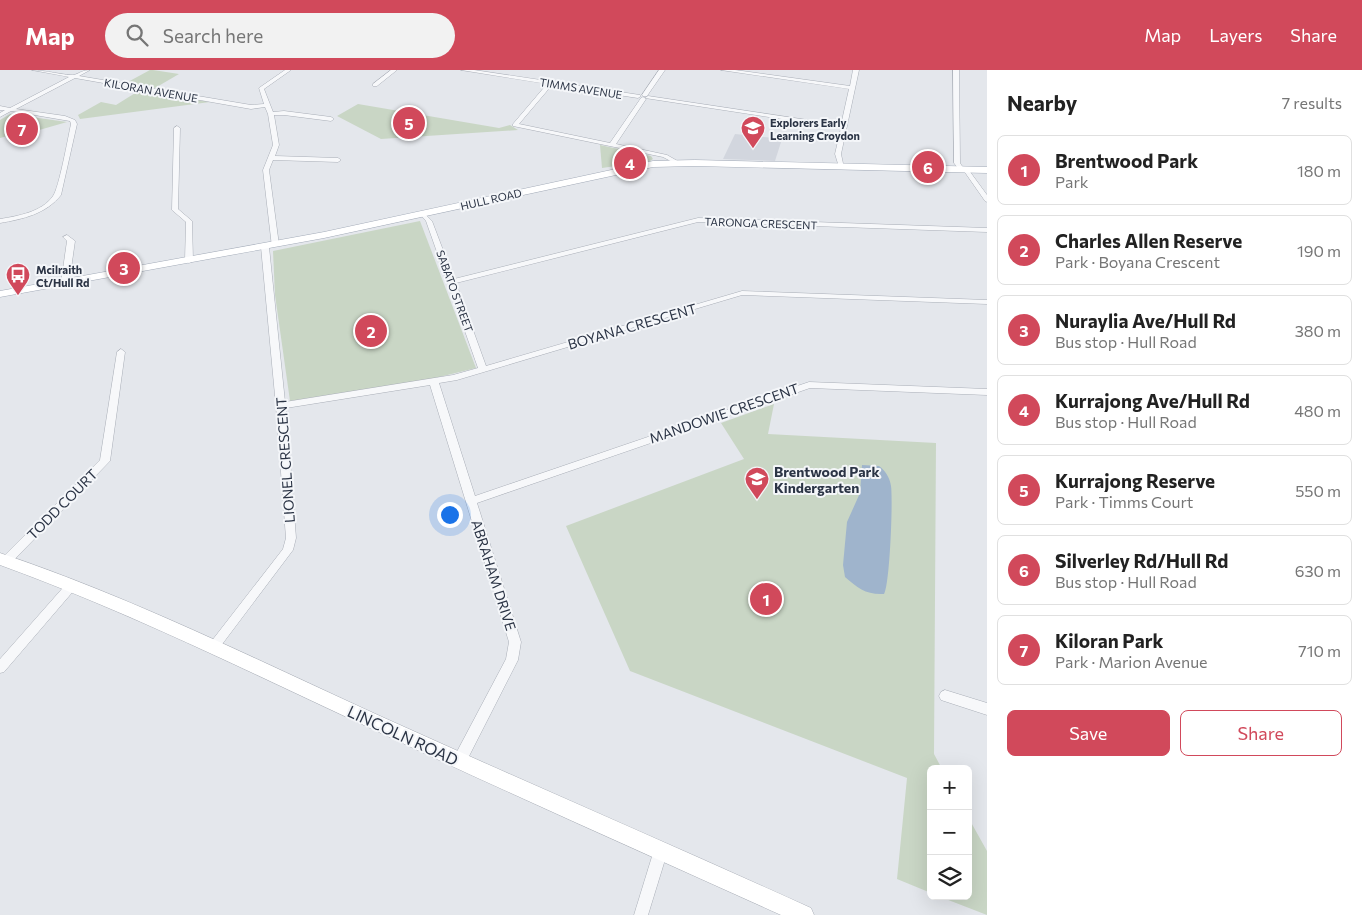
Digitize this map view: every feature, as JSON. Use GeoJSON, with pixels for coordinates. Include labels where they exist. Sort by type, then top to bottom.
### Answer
{"type":"FeatureCollection","features":[{"type":"Feature","properties":{"kind":"main road","name":"HULL ROAD"},"geometry":{"type":"LineString","coordinates":[[0,294],[270,246],[424,214],[630,167],[654,159],[678,163],[987,170]]}},
{"type":"Feature","properties":{"kind":"main road","name":"LINCOLN ROAD"},"geometry":{"type":"LineString","coordinates":[[3,560],[72,585],[213,647],[459,761],[804,915]]}},
{"type":"Feature","properties":{"kind":"street","name":"KILORAN AVENUE"},"geometry":{"type":"LineString","coordinates":[[35,70],[251,107],[268,106]]}},
{"type":"Feature","properties":{"kind":"street"},"geometry":{"type":"LineString","coordinates":[[0,116],[87,70]]}},
{"type":"Feature","properties":{"kind":"street","name":"LIONEL CRESCENT"},"geometry":{"type":"LineString","coordinates":[[213,647],[288,550],[291,538],[266,170],[276,145],[271,114],[261,90],[288,70]]}},
{"type":"Feature","properties":{"kind":"street"},"geometry":{"type":"LineString","coordinates":[[375,85],[394,70]]}},
{"type":"Feature","properties":{"kind":"street","name":"TIMMS AVENUE"},"geometry":{"type":"LineString","coordinates":[[464,70],[844,127]]}},
{"type":"Feature","properties":{"kind":"street"},"geometry":{"type":"LineString","coordinates":[[612,145],[662,70]]}},
{"type":"Feature","properties":{"kind":"street"},"geometry":{"type":"LineString","coordinates":[[724,70],[853,88]]}},
{"type":"Feature","properties":{"kind":"street"},"geometry":{"type":"LineString","coordinates":[[842,167],[838,154],[856,70]]}},
{"type":"Feature","properties":{"kind":"street"},"geometry":{"type":"LineString","coordinates":[[956,70],[958,164],[987,200]]}},
{"type":"Feature","properties":{"kind":"street"},"geometry":{"type":"LineString","coordinates":[[551,83],[515,125],[612,145],[654,159]]}},
{"type":"Feature","properties":{"kind":"street"},"geometry":{"type":"LineString","coordinates":[[0,108],[65,118],[72,120],[74,124],[58,194],[52,203],[27,216],[0,221]]}},
{"type":"Feature","properties":{"kind":"street"},"geometry":{"type":"LineString","coordinates":[[271,114],[284,113],[331,118]]}},
{"type":"Feature","properties":{"kind":"street"},"geometry":{"type":"LineString","coordinates":[[177,128],[175,210],[189,221],[189,261]]}},
{"type":"Feature","properties":{"kind":"street"},"geometry":{"type":"LineString","coordinates":[[272,158],[338,160]]}},
{"type":"Feature","properties":{"kind":"street","name":"SABATO STREET"},"geometry":{"type":"LineString","coordinates":[[424,214],[429,221],[483,369]]}},
{"type":"Feature","properties":{"kind":"street","name":"TARONGA CRESCENT"},"geometry":{"type":"LineString","coordinates":[[452,282],[698,220],[987,230]]}},
{"type":"Feature","properties":{"kind":"street"},"geometry":{"type":"LineString","coordinates":[[65,283],[71,241],[67,237]]}},
{"type":"Feature","properties":{"kind":"street","name":"BOYANA CRESCENT"},"geometry":{"type":"LineString","coordinates":[[281,406],[434,382],[742,293],[987,302]]}},
{"type":"Feature","properties":{"kind":"street","name":"TODD COURT"},"geometry":{"type":"LineString","coordinates":[[3,560],[105,461],[121,352]]}},
{"type":"Feature","properties":{"kind":"street","name":"ABRAHAM DRIVE"},"geometry":{"type":"LineString","coordinates":[[434,382],[515,642],[512,660],[459,761]]}},
{"type":"Feature","properties":{"kind":"street","name":"MANDOWIE CRESCENT"},"geometry":{"type":"LineString","coordinates":[[471,501],[808,385],[987,392]]}},
{"type":"Feature","properties":{"kind":"street"},"geometry":{"type":"LineString","coordinates":[[0,668],[72,585]]}},
{"type":"Feature","properties":{"kind":"street"},"geometry":{"type":"LineString","coordinates":[[945,696],[987,709]]}},
{"type":"Feature","properties":{"kind":"street"},"geometry":{"type":"LineString","coordinates":[[641,915],[661,850]]}},
{"type":"Feature","properties":{"kind":"shaded area","name":"Explorers Early Learning Croydon"},"geometry":{"type":"Polygon","coordinates":[[[735,134],[782,139],[775,161],[723,159],[735,134]]]}},
{"type":"Feature","properties":{"kind":"green space"},"geometry":{"type":"Polygon","coordinates":[[[150,70],[179,74],[155,88],[126,83],[150,70]]]}},
{"type":"Feature","properties":{"kind":"green space"},"geometry":{"type":"Polygon","coordinates":[[[140,90],[210,102],[80,119],[78,115],[101,102],[116,105],[140,90]]]}},
{"type":"Feature","properties":{"kind":"green space"},"geometry":{"type":"Polygon","coordinates":[[[358,104],[499,128],[510,125],[518,130],[381,139],[337,116],[358,104]]]}},
{"type":"Feature","properties":{"kind":"green space"},"geometry":{"type":"Polygon","coordinates":[[[10,114],[67,122],[15,137],[12,135],[0,138],[0,120],[10,114]]]}},
{"type":"Feature","properties":{"kind":"green space"},"geometry":{"type":"Polygon","coordinates":[[[600,145],[651,156],[653,159],[602,168],[600,145]]]}},
{"type":"Feature","properties":{"kind":"green space"},"geometry":{"type":"Polygon","coordinates":[[[420,221],[476,368],[431,379],[290,401],[275,295],[273,251],[420,221]]]}},
{"type":"Feature","properties":{"kind":"green space"},"geometry":{"type":"Polygon","coordinates":[[[774,404],[768,434],[936,443],[934,754],[940,765],[927,765],[927,891],[897,879],[907,778],[630,671],[566,526],[744,459],[721,423],[774,404]]]}},
{"type":"Feature","properties":{"kind":"green space"},"geometry":{"type":"Polygon","coordinates":[[[972,824],[987,851],[987,915],[948,900],[972,900],[972,824]]]}},
{"type":"Feature","properties":{"kind":"water"},"geometry":{"type":"Polygon","coordinates":[[[862,465],[879,466],[890,480],[892,494],[891,523],[889,559],[884,594],[863,590],[845,577],[843,565],[847,522],[860,493],[862,465]]]}},
{"type":"Feature","properties":{"kind":"place","name":"Kurrajong Reserve"},"geometry":{"type":"Point","coordinates":[409,123]}},
{"type":"Feature","properties":{"kind":"place","name":"Kiloran Park"},"geometry":{"type":"Point","coordinates":[22,129]}},
{"type":"Feature","properties":{"kind":"place","name":"Explorers Early Learning Croydon"},"geometry":{"type":"Point","coordinates":[753,149]}},
{"type":"Feature","properties":{"kind":"place","name":"Kurrajong Ave/Hull Rd"},"geometry":{"type":"Point","coordinates":[630,163]}},
{"type":"Feature","properties":{"kind":"place","name":"Silverley Rd/Hull Rd"},"geometry":{"type":"Point","coordinates":[928,167]}},
{"type":"Feature","properties":{"kind":"place","name":"Nuraylia Ave/Hull Rd"},"geometry":{"type":"Point","coordinates":[124,268]}},
{"type":"Feature","properties":{"kind":"place","name":"Mcilraith Ct/Hull Rd"},"geometry":{"type":"Point","coordinates":[18,296]}},
{"type":"Feature","properties":{"kind":"place","name":"Charles Allen Reserve"},"geometry":{"type":"Point","coordinates":[371,331]}},
{"type":"Feature","properties":{"kind":"place","name":"Brentwood Park Kindergarten"},"geometry":{"type":"Point","coordinates":[757,500]}},
{"type":"Feature","properties":{"kind":"place","name":"Brentwood Park"},"geometry":{"type":"Point","coordinates":[766,599]}}]}
